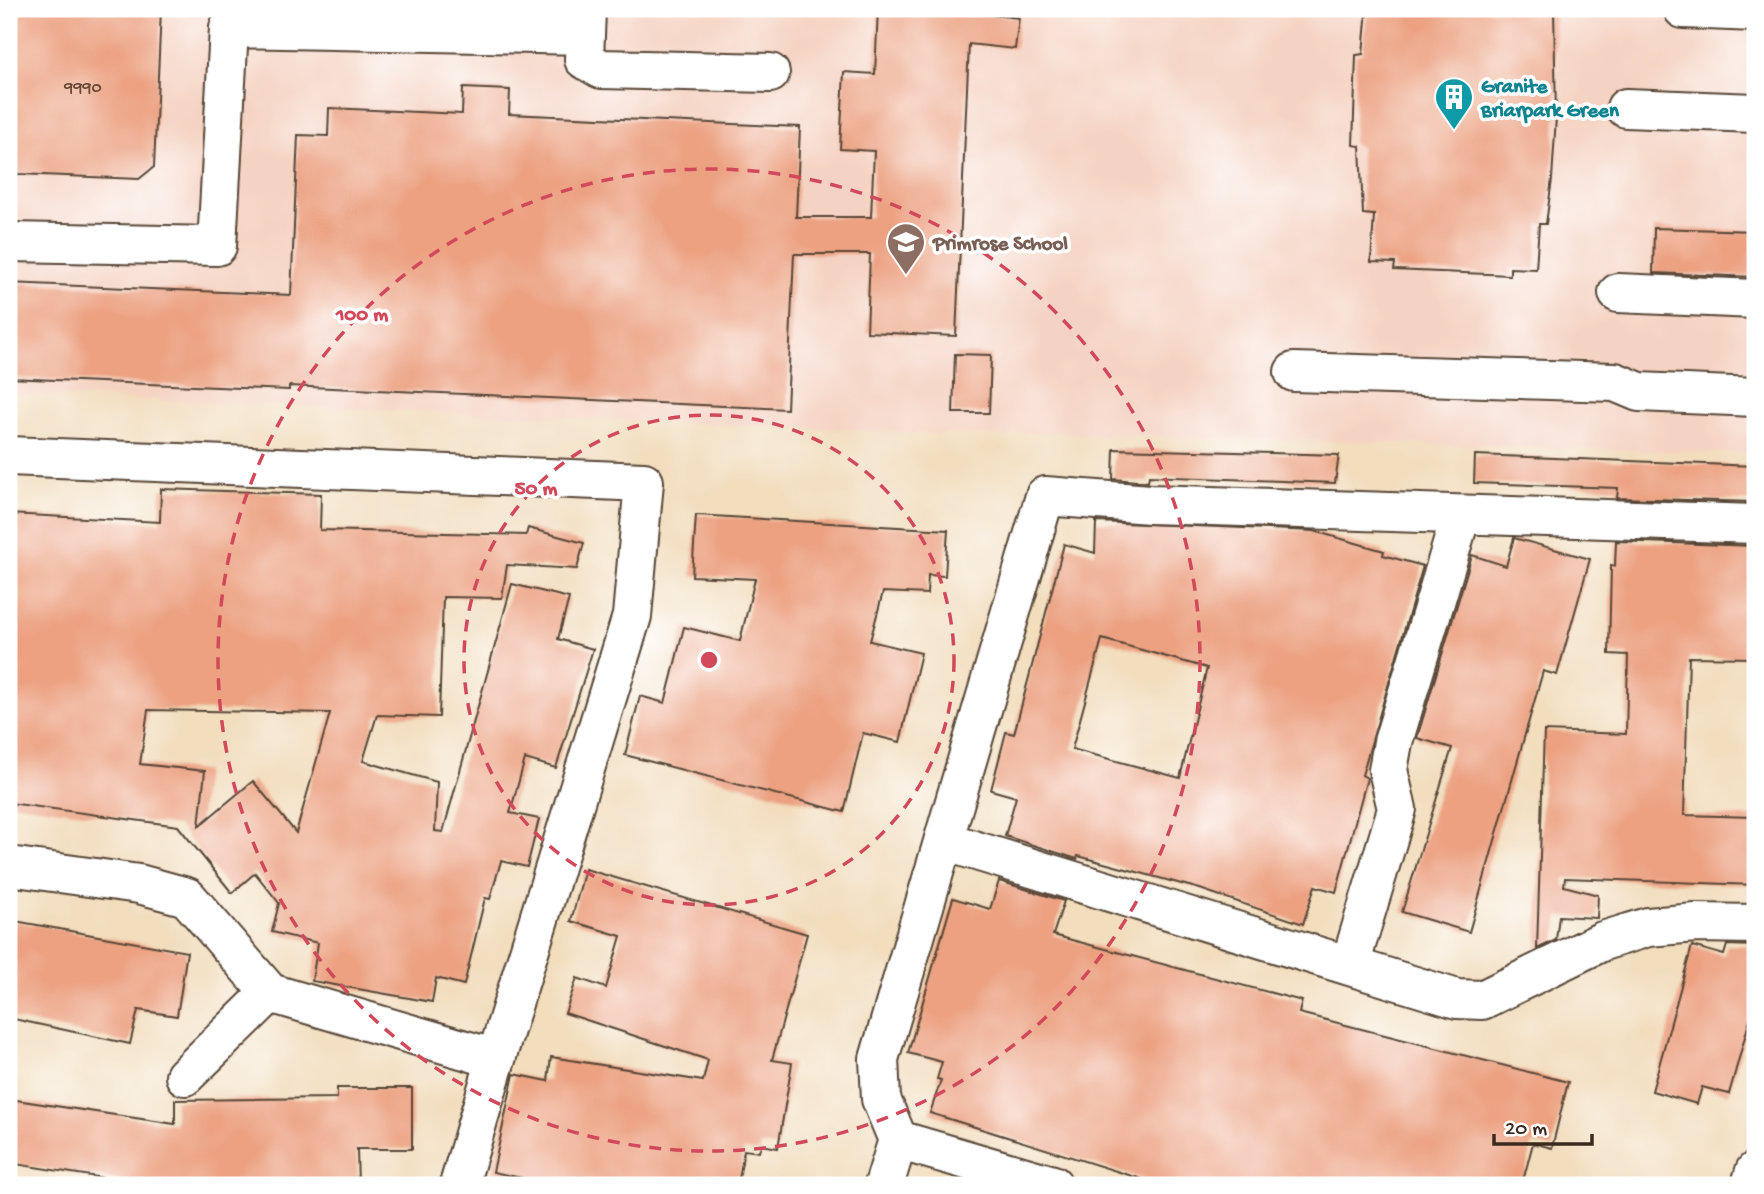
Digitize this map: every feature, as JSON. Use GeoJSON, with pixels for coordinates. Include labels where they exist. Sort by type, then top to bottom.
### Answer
{"type":"FeatureCollection","features":[{"type":"Feature","properties":{"kind":"lane"},"geometry":{"type":"LineString","coordinates":[[1683,9],[1755,12]]}},
{"type":"Feature","properties":{"kind":"lane"},"geometry":{"type":"LineString","coordinates":[[9,242],[217,246],[229,28],[585,22],[584,59],[601,69],[770,73]]}},
{"type":"Feature","properties":{"kind":"lane"},"geometry":{"type":"LineString","coordinates":[[1626,108],[1755,113]]}},
{"type":"Feature","properties":{"kind":"lane"},"geometry":{"type":"LineString","coordinates":[[1618,293],[1755,299]]}},
{"type":"Feature","properties":{"kind":"lane"},"geometry":{"type":"LineString","coordinates":[[1294,372],[1615,382],[1639,392],[1755,397]]}},
{"type":"Feature","properties":{"kind":"lane"},"geometry":{"type":"LineString","coordinates":[[9,456],[645,482],[632,616],[495,1059],[459,1185]]}},
{"type":"Feature","properties":{"kind":"lane"},"geometry":{"type":"LineString","coordinates":[[884,1185],[898,1140],[881,1099],[879,1059],[1045,496],[1150,504],[1755,524]]}},
{"type":"Feature","properties":{"kind":"lane"},"geometry":{"type":"LineString","coordinates":[[1350,965],[1397,809],[1388,770],[1393,742],[1461,515]]}},
{"type":"Feature","properties":{"kind":"lane"},"geometry":{"type":"LineString","coordinates":[[944,841],[1457,999],[1482,1000],[1603,941],[1648,927],[1696,923],[1755,925]]}},
{"type":"Feature","properties":{"kind":"lane"},"geometry":{"type":"LineString","coordinates":[[9,866],[139,884],[187,897],[270,993],[495,1059]]}},
{"type":"Feature","properties":{"kind":"lane"},"geometry":{"type":"LineString","coordinates":[[185,1076],[270,993]]}},
{"type":"Feature","properties":{"kind":"lane"},"geometry":{"type":"LineString","coordinates":[[898,1140],[1053,1185]]}},
{"type":"Feature","properties":{"kind":"lane"},"geometry":{"type":"LineString","coordinates":[[1751,1185],[1755,1171]]}},
{"type":"Feature","properties":{"kind":"shaded area"},"geometry":{"type":"Polygon","coordinates":[[[9,9],[1755,9],[1755,454],[1013,432],[1010,437],[9,394],[9,9]]]}},
{"type":"Feature","properties":{"kind":"building"},"geometry":{"type":"Polygon","coordinates":[[[9,9],[161,9],[154,167],[139,179],[18,174],[9,164],[9,9]]]}},
{"type":"Feature","properties":{"kind":"building"},"geometry":{"type":"Polygon","coordinates":[[[878,9],[939,9],[1019,18],[1015,49],[969,44],[956,336],[867,332],[870,254],[794,254],[787,409],[289,386],[289,390],[9,378],[9,283],[291,295],[298,135],[328,136],[329,108],[462,114],[463,88],[510,90],[509,114],[800,127],[796,217],[871,217],[874,151],[840,149],[844,72],[875,74],[878,9]]]}},
{"type":"Feature","properties":{"kind":"building","name":"Granite Briarpark Green"},"geometry":{"type":"Polygon","coordinates":[[[1367,9],[1554,9],[1556,117],[1552,179],[1546,224],[1539,224],[1536,269],[1510,268],[1510,275],[1394,270],[1395,263],[1371,262],[1374,215],[1363,214],[1360,146],[1353,145],[1356,55],[1363,54],[1367,9]]]}},
{"type":"Feature","properties":{"kind":"building"},"geometry":{"type":"Polygon","coordinates":[[[1654,228],[1755,231],[1755,277],[1653,273],[1654,228]]]}},
{"type":"Feature","properties":{"kind":"building"},"geometry":{"type":"Polygon","coordinates":[[[955,354],[991,355],[989,413],[953,413],[955,354]]]}},
{"type":"Feature","properties":{"kind":"building"},"geometry":{"type":"Polygon","coordinates":[[[1114,449],[1339,455],[1335,483],[1149,476],[1148,482],[1113,479],[1114,449]]]}},
{"type":"Feature","properties":{"kind":"building"},"geometry":{"type":"Polygon","coordinates":[[[1475,455],[1755,466],[1755,502],[1617,498],[1618,488],[1474,483],[1475,455]]]}},
{"type":"Feature","properties":{"kind":"building"},"geometry":{"type":"Polygon","coordinates":[[[161,489],[321,494],[320,530],[526,535],[528,528],[584,543],[577,569],[507,565],[502,598],[443,597],[439,717],[377,715],[363,761],[437,782],[435,831],[443,832],[512,584],[569,598],[558,639],[593,649],[556,768],[525,759],[510,813],[539,819],[527,867],[501,861],[490,899],[485,898],[464,985],[436,978],[432,1002],[312,981],[318,943],[272,932],[279,903],[255,873],[232,893],[178,826],[9,803],[9,514],[160,522],[161,489]],[[148,710],[140,764],[205,771],[199,826],[253,781],[296,833],[330,713],[148,710]]]}},
{"type":"Feature","properties":{"kind":"building"},"geometry":{"type":"Polygon","coordinates":[[[696,515],[948,530],[945,576],[928,575],[927,594],[883,592],[870,641],[921,653],[900,742],[863,733],[844,812],[625,755],[640,696],[665,703],[684,627],[740,641],[755,579],[692,576],[696,515]]]}},
{"type":"Feature","properties":{"kind":"building"},"geometry":{"type":"Polygon","coordinates":[[[1096,522],[1314,531],[1384,551],[1383,555],[1423,566],[1362,775],[1367,778],[1336,892],[1315,886],[1303,924],[1200,889],[1078,856],[1077,859],[1005,836],[1016,797],[991,790],[1006,732],[1014,734],[1064,544],[1095,553],[1096,522]],[[1102,639],[1072,749],[1180,778],[1207,668],[1102,639]]]}},
{"type":"Feature","properties":{"kind":"building"},"geometry":{"type":"Polygon","coordinates":[[[1514,538],[1590,559],[1557,675],[1543,671],[1469,932],[1402,912],[1452,748],[1417,738],[1472,555],[1506,566],[1514,538]]]}},
{"type":"Feature","properties":{"kind":"building"},"geometry":{"type":"Polygon","coordinates":[[[1616,541],[1755,546],[1755,658],[1689,657],[1684,815],[1755,817],[1755,885],[1565,878],[1564,886],[1598,895],[1597,918],[1559,916],[1556,940],[1537,949],[1544,731],[1626,734],[1628,655],[1609,654],[1611,565],[1615,566],[1616,541]]]}},
{"type":"Feature","properties":{"kind":"building"},"geometry":{"type":"Polygon","coordinates":[[[585,869],[807,934],[772,1060],[792,1063],[778,1148],[761,1145],[759,1152],[744,1150],[738,1185],[526,1185],[527,1179],[493,1172],[514,1074],[548,1081],[551,1057],[703,1081],[708,1060],[565,1013],[577,978],[606,988],[621,936],[571,921],[585,869]]]}},
{"type":"Feature","properties":{"kind":"building"},"geometry":{"type":"Polygon","coordinates":[[[999,881],[1064,901],[1053,935],[1302,1001],[1299,1013],[1568,1082],[1552,1148],[1533,1143],[1522,1185],[1161,1185],[930,1113],[941,1080],[937,1079],[942,1062],[908,1053],[953,898],[990,909],[999,881]]]}},
{"type":"Feature","properties":{"kind":"building"},"geometry":{"type":"Polygon","coordinates":[[[15,921],[187,952],[177,1016],[138,1010],[130,1044],[9,1018],[9,939],[15,921]]]}},
{"type":"Feature","properties":{"kind":"building"},"geometry":{"type":"Polygon","coordinates":[[[1727,945],[1755,946],[1755,1001],[1729,1094],[1702,1087],[1697,1104],[1652,1091],[1692,946],[1724,955],[1727,945]]]}},
{"type":"Feature","properties":{"kind":"building"},"geometry":{"type":"Polygon","coordinates":[[[337,1088],[412,1088],[412,1149],[357,1149],[358,1185],[147,1185],[9,1163],[9,1099],[175,1124],[175,1100],[337,1098],[337,1088]]]}},
{"type":"Feature","properties":{"kind":"place","name":"Granite Briarpark Green"},"geometry":{"type":"Point","coordinates":[1454,131]}},
{"type":"Feature","properties":{"kind":"place","name":"Primrose School"},"geometry":{"type":"Point","coordinates":[906,276]}}]}
